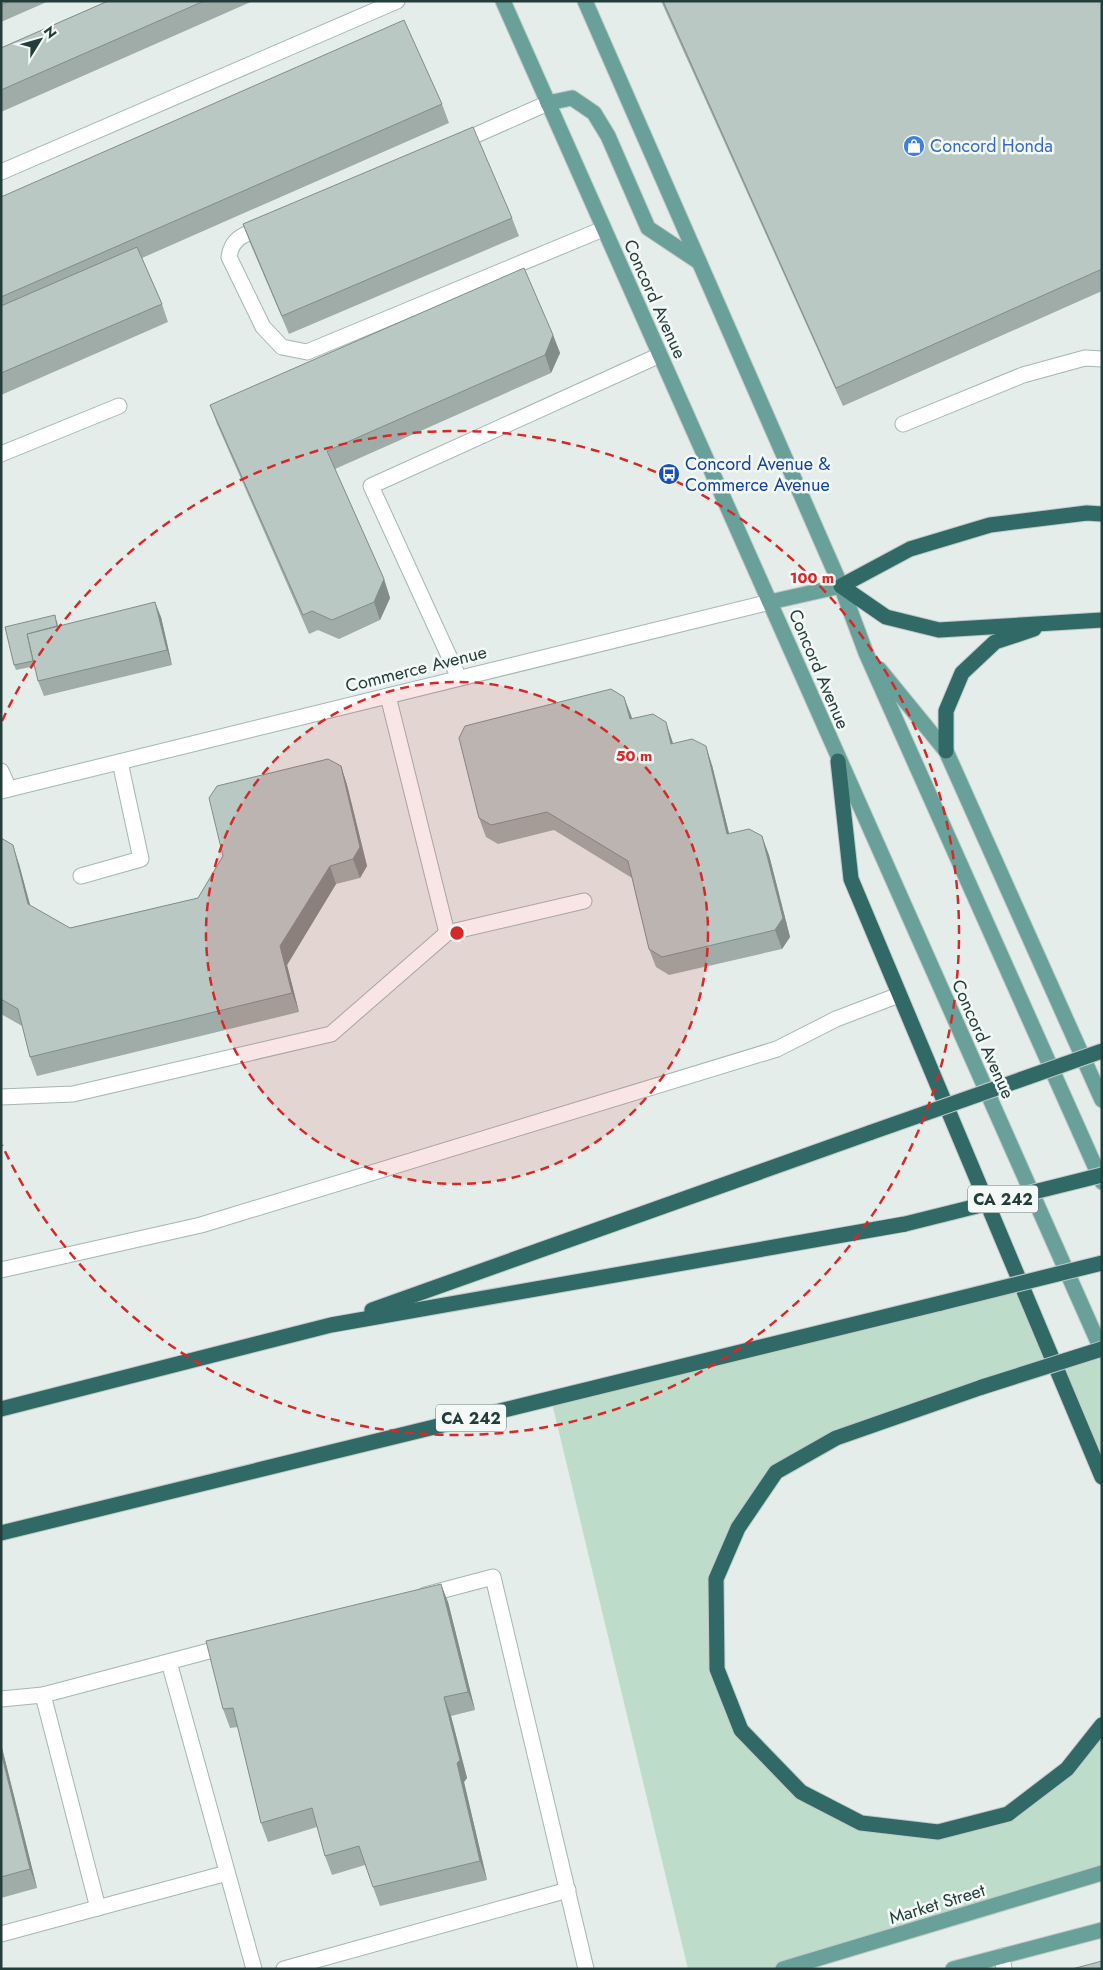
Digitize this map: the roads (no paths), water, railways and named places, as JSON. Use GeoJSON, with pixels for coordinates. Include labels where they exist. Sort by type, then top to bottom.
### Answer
{"type":"FeatureCollection","features":[{"type":"Feature","properties":{"kind":"highway"},"geometry":{"type":"LineString","coordinates":[[1102,514],[1087,513],[990,525],[910,549],[841,586],[886,617],[939,630],[1102,620]]}},
{"type":"Feature","properties":{"kind":"highway"},"geometry":{"type":"LineString","coordinates":[[946,751],[946,711],[962,673],[995,642],[1052,623]]}},
{"type":"Feature","properties":{"kind":"highway"},"geometry":{"type":"LineString","coordinates":[[838,761],[851,879],[1102,1477]]}},
{"type":"Feature","properties":{"kind":"highway"},"geometry":{"type":"LineString","coordinates":[[331,1325],[1102,1051]]}},
{"type":"Feature","properties":{"kind":"highway","name":"CA 242"},"geometry":{"type":"LineString","coordinates":[[1,1410],[331,1325],[905,1224],[1102,1175]]}},
{"type":"Feature","properties":{"kind":"highway","name":"CA 242"},"geometry":{"type":"LineString","coordinates":[[1,1533],[1102,1263]]}},
{"type":"Feature","properties":{"kind":"highway"},"geometry":{"type":"LineString","coordinates":[[1102,1350],[982,1387],[836,1438],[776,1472],[738,1528],[716,1579],[717,1668],[741,1730],[800,1792],[861,1822],[938,1832],[1008,1814],[1067,1769],[1102,1725]]}},
{"type":"Feature","properties":{"kind":"main road","name":"Concord Avenue"},"geometry":{"type":"LineString","coordinates":[[503,1],[770,602],[838,761],[1102,1350]]}},
{"type":"Feature","properties":{"kind":"main road"},"geometry":{"type":"LineString","coordinates":[[585,1],[841,586],[866,654],[1102,1182]]}},
{"type":"Feature","properties":{"kind":"main road"},"geometry":{"type":"LineString","coordinates":[[548,103],[572,98],[594,114],[608,136],[648,228],[699,262]]}},
{"type":"Feature","properties":{"kind":"main road","name":"Commerce Avenue"},"geometry":{"type":"LineString","coordinates":[[770,602],[841,586]]}},
{"type":"Feature","properties":{"kind":"main road"},"geometry":{"type":"LineString","coordinates":[[866,654],[946,751],[1102,1100]]}},
{"type":"Feature","properties":{"kind":"main road","name":"Market Street"},"geometry":{"type":"LineString","coordinates":[[783,1969],[1102,1874]]}},
{"type":"Feature","properties":{"kind":"main road"},"geometry":{"type":"LineString","coordinates":[[953,1969],[1003,1962],[1102,1930]]}},
{"type":"Feature","properties":{"kind":"street"},"geometry":{"type":"LineString","coordinates":[[1,172],[397,1]]}},
{"type":"Feature","properties":{"kind":"street"},"geometry":{"type":"LineString","coordinates":[[448,147],[548,103]]}},
{"type":"Feature","properties":{"kind":"street"},"geometry":{"type":"LineString","coordinates":[[274,222],[238,238],[231,247],[229,257],[262,327],[282,347],[307,352],[603,229]]}},
{"type":"Feature","properties":{"kind":"street"},"geometry":{"type":"LineString","coordinates":[[459,678],[371,486],[660,355]]}},
{"type":"Feature","properties":{"kind":"street"},"geometry":{"type":"LineString","coordinates":[[903,424],[1023,374],[1085,358],[1102,359]]}},
{"type":"Feature","properties":{"kind":"street"},"geometry":{"type":"LineString","coordinates":[[1,454],[119,406]]}},
{"type":"Feature","properties":{"kind":"street","name":"Commerce Avenue"},"geometry":{"type":"LineString","coordinates":[[5,790],[770,602]]}},
{"type":"Feature","properties":{"kind":"street"},"geometry":{"type":"LineString","coordinates":[[388,696],[447,934]]}},
{"type":"Feature","properties":{"kind":"street"},"geometry":{"type":"LineString","coordinates":[[81,876],[141,859],[120,762]]}},
{"type":"Feature","properties":{"kind":"street"},"geometry":{"type":"LineString","coordinates":[[1,771],[5,790]]}},
{"type":"Feature","properties":{"kind":"street"},"geometry":{"type":"LineString","coordinates":[[1,1097],[73,1094],[331,1034],[447,934],[584,901]]}},
{"type":"Feature","properties":{"kind":"street"},"geometry":{"type":"LineString","coordinates":[[1,1270],[201,1225],[776,1049],[836,1019],[899,995]]}},
{"type":"Feature","properties":{"kind":"street"},"geometry":{"type":"LineString","coordinates":[[407,1600],[493,1577],[586,1969]]}},
{"type":"Feature","properties":{"kind":"street"},"geometry":{"type":"LineString","coordinates":[[1,1699],[43,1695],[245,1642]]}},
{"type":"Feature","properties":{"kind":"street"},"geometry":{"type":"LineString","coordinates":[[168,1662],[254,1969]]}},
{"type":"Feature","properties":{"kind":"street"},"geometry":{"type":"LineString","coordinates":[[43,1695],[98,1908]]}},
{"type":"Feature","properties":{"kind":"street"},"geometry":{"type":"LineString","coordinates":[[1,1934],[227,1873]]}},
{"type":"Feature","properties":{"kind":"street"},"geometry":{"type":"LineString","coordinates":[[285,1969],[568,1890]]}},
{"type":"Feature","properties":{"kind":"place","name":"Concord Honda"},"geometry":{"type":"Point","coordinates":[914,146]}},
{"type":"Feature","properties":{"kind":"place","name":"Concord Avenue & Commerce Avenue"},"geometry":{"type":"Point","coordinates":[669,474]}}]}
